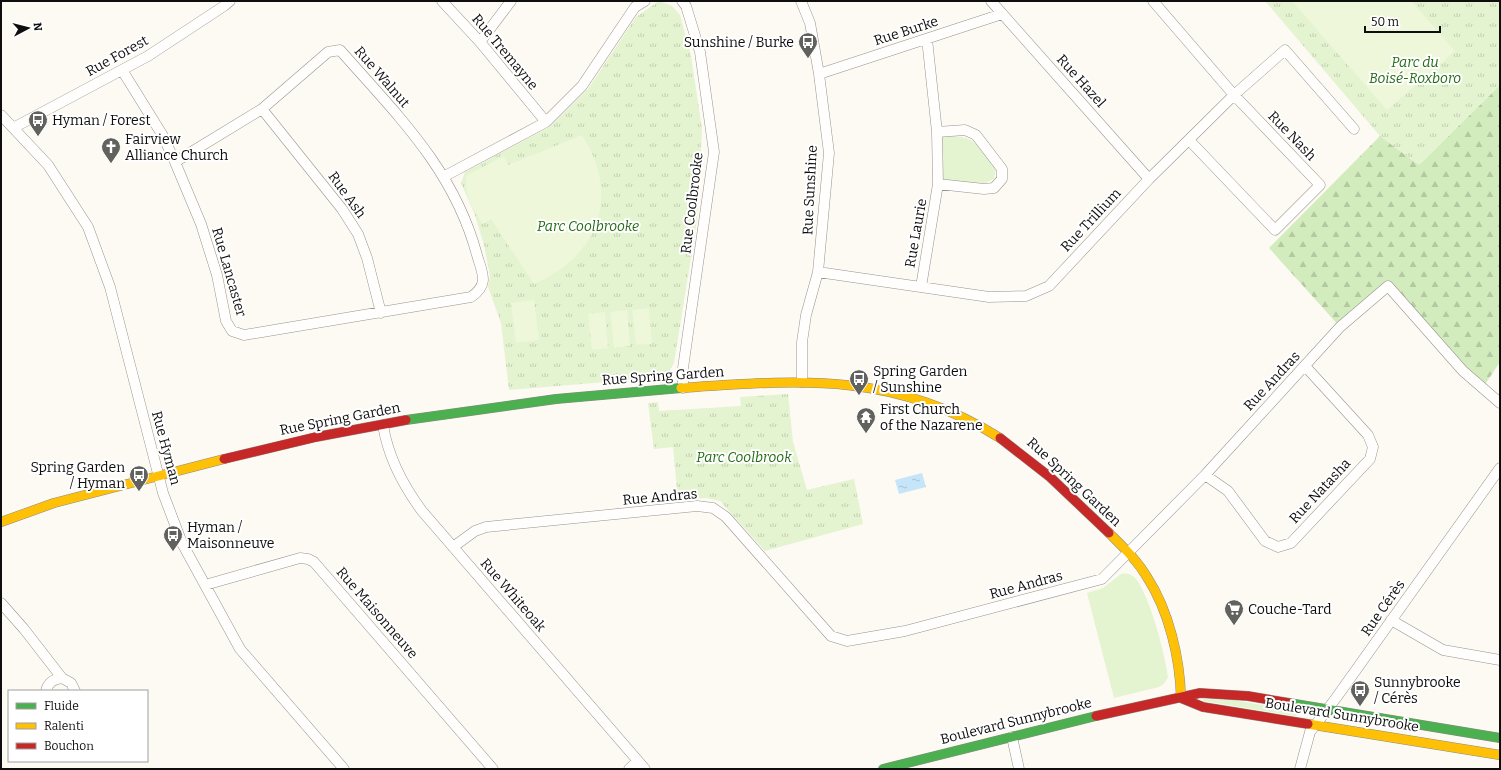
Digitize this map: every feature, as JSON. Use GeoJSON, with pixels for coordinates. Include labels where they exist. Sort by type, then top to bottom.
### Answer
{"type":"FeatureCollection","features":[{"type":"Feature","properties":{"kind":"street","name":"Rue Forest"},"geometry":{"type":"LineString","coordinates":[[13,128],[148,56],[230,1]]}},
{"type":"Feature","properties":{"kind":"street","name":"Rue Tremayne"},"geometry":{"type":"LineString","coordinates":[[442,1],[480,42],[546,122]]}},
{"type":"Feature","properties":{"kind":"street"},"geometry":{"type":"LineString","coordinates":[[480,42],[511,1]]}},
{"type":"Feature","properties":{"kind":"street"},"geometry":{"type":"LineString","coordinates":[[445,176],[546,122],[582,86],[635,7],[645,1]]}},
{"type":"Feature","properties":{"kind":"street","name":"Rue Coolbrooke"},"geometry":{"type":"LineString","coordinates":[[682,1],[686,6],[700,52],[714,152],[683,368],[683,388]]}},
{"type":"Feature","properties":{"kind":"street","name":"Rue Sunshine"},"geometry":{"type":"LineString","coordinates":[[801,1],[810,23],[819,74],[829,153],[818,272],[806,315],[802,342],[802,382]]}},
{"type":"Feature","properties":{"kind":"street","name":"Rue Hazel"},"geometry":{"type":"LineString","coordinates":[[991,1],[1149,179]]}},
{"type":"Feature","properties":{"kind":"street"},"geometry":{"type":"LineString","coordinates":[[1153,1],[1234,95],[1285,50],[1354,129]]}},
{"type":"Feature","properties":{"kind":"street","name":"Rue Burke"},"geometry":{"type":"LineString","coordinates":[[819,74],[1002,14]]}},
{"type":"Feature","properties":{"kind":"street","name":"Rue Laurie"},"geometry":{"type":"LineString","coordinates":[[921,287],[938,184],[936,132],[927,39]]}},
{"type":"Feature","properties":{"kind":"street","name":"Rue Walnut"},"geometry":{"type":"LineString","coordinates":[[175,162],[262,109],[328,52],[340,50],[422,144],[445,176],[470,227],[484,280],[481,290],[471,297]]}},
{"type":"Feature","properties":{"kind":"street","name":"Rue Lancaster"},"geometry":{"type":"LineString","coordinates":[[122,70],[163,136],[175,162],[201,224],[217,275],[226,321],[232,331],[244,335],[471,297]]}},
{"type":"Feature","properties":{"kind":"street","name":"Rue Trillium"},"geometry":{"type":"LineString","coordinates":[[818,272],[989,297],[1026,296],[1049,286],[1149,179],[1234,95]]}},
{"type":"Feature","properties":{"kind":"street","name":"Rue Nash"},"geometry":{"type":"LineString","coordinates":[[1189,140],[1275,230],[1320,185],[1234,95]]}},
{"type":"Feature","properties":{"kind":"street","name":"Rue Ash"},"geometry":{"type":"LineString","coordinates":[[262,109],[342,209],[358,234],[367,258],[381,313]]}},
{"type":"Feature","properties":{"kind":"street","name":"Rue Hyman"},"geometry":{"type":"LineString","coordinates":[[1,115],[48,165],[88,227],[110,287],[159,476],[182,543],[240,649],[344,769]]}},
{"type":"Feature","properties":{"kind":"street","name":"Rue Laurie"},"geometry":{"type":"LineString","coordinates":[[936,132],[965,130],[976,135],[1002,169],[1002,179],[994,188],[984,189],[938,184]]}},
{"type":"Feature","properties":{"kind":"street","name":"Rue Andras"},"geometry":{"type":"LineString","coordinates":[[453,547],[475,531],[486,527],[697,506],[713,508],[726,517],[831,636],[847,641],[905,632],[1097,581],[1110,572],[1205,475],[1340,327],[1388,286],[1462,371],[1500,403]]}},
{"type":"Feature","properties":{"kind":"street","name":"Rue Natasha"},"geometry":{"type":"LineString","coordinates":[[1205,475],[1228,491],[1265,541],[1278,547],[1291,543],[1370,459],[1373,447],[1368,435],[1305,366]]}},
{"type":"Feature","properties":{"kind":"street","name":"Rue Spring Garden"},"geometry":{"type":"LineString","coordinates":[[1,522],[41,507],[314,437],[479,409],[683,388],[802,382],[843,384],[884,390],[930,403],[970,421],[1006,441],[1043,469],[1128,553],[1148,577],[1161,603],[1181,678],[1181,698]]}},
{"type":"Feature","properties":{"kind":"street","name":"Rue Whiteoak"},"geometry":{"type":"LineString","coordinates":[[383,425],[389,451],[405,486],[429,520],[645,769]]}},
{"type":"Feature","properties":{"kind":"street","name":"Rue Cérès"},"geometry":{"type":"LineString","coordinates":[[1300,769],[1310,732],[1500,468]]}},
{"type":"Feature","properties":{"kind":"street","name":"Rue Maisonneuve"},"geometry":{"type":"LineString","coordinates":[[205,585],[300,558],[308,559],[314,562],[493,769]]}},
{"type":"Feature","properties":{"kind":"street"},"geometry":{"type":"LineString","coordinates":[[1,603],[29,635],[62,678],[71,683],[74,690]]}},
{"type":"Feature","properties":{"kind":"street"},"geometry":{"type":"LineString","coordinates":[[1391,620],[1443,650],[1500,660]]}},
{"type":"Feature","properties":{"kind":"street"},"geometry":{"type":"LineString","coordinates":[[46,690],[49,683],[53,680],[62,678]]}},
{"type":"Feature","properties":{"kind":"street","name":"Boulevard Sunnybrooke"},"geometry":{"type":"LineString","coordinates":[[883,769],[1200,693],[1224,693],[1500,738]]}},
{"type":"Feature","properties":{"kind":"street","name":"Boulevard Sunnybrooke"},"geometry":{"type":"LineString","coordinates":[[1181,698],[1203,707],[1500,755]]}},
{"type":"Feature","properties":{"kind":"street"},"geometry":{"type":"LineString","coordinates":[[1012,737],[1019,769]]}},
{"type":"Feature","properties":{"kind":"street"},"geometry":{"type":"LineString","coordinates":[[629,769],[638,761]]}},
{"type":"Feature","properties":{"kind":"green space","name":"Parc Coolbrooke"},"geometry":{"type":"Polygon","coordinates":[[[659,1],[672,6],[680,15],[691,56],[702,129],[697,220],[674,363],[666,377],[509,390],[501,323],[488,287],[490,276],[484,245],[475,215],[461,183],[465,172],[551,126],[588,89],[636,17],[659,1]]]}},
{"type":"Feature","properties":{"kind":"green space","name":"Parc du Boisé-Roxboro"},"geometry":{"type":"Polygon","coordinates":[[[1265,1],[1500,1],[1500,85],[1419,165],[1380,136],[1265,1]]]}},
{"type":"Feature","properties":{"kind":"green space"},"geometry":{"type":"Polygon","coordinates":[[[1292,1],[1411,1],[1455,51],[1387,110],[1292,1]]]}},
{"type":"Feature","properties":{"kind":"green space"},"geometry":{"type":"Polygon","coordinates":[[[1500,85],[1500,362],[1482,389],[1388,286],[1340,327],[1269,248],[1380,136],[1419,165],[1500,85]]]}},
{"type":"Feature","properties":{"kind":"green space"},"geometry":{"type":"Polygon","coordinates":[[[582,135],[594,158],[600,180],[601,202],[597,222],[588,241],[574,257],[556,272],[534,284],[491,219],[483,224],[476,213],[466,188],[467,175],[504,156],[508,165],[582,135]]]}},
{"type":"Feature","properties":{"kind":"green space"},"geometry":{"type":"Polygon","coordinates":[[[942,135],[963,137],[975,142],[996,168],[994,179],[981,185],[943,181],[942,135]]]}},
{"type":"Feature","properties":{"kind":"green space"},"geometry":{"type":"Polygon","coordinates":[[[534,300],[539,340],[516,343],[511,303],[534,300]]]}},
{"type":"Feature","properties":{"kind":"green space"},"geometry":{"type":"Polygon","coordinates":[[[649,308],[652,344],[636,345],[632,310],[649,308]]]}},
{"type":"Feature","properties":{"kind":"green space"},"geometry":{"type":"Polygon","coordinates":[[[627,310],[630,346],[614,348],[610,312],[627,310]]]}},
{"type":"Feature","properties":{"kind":"green space"},"geometry":{"type":"Polygon","coordinates":[[[605,312],[608,348],[592,350],[588,314],[605,312]]]}},
{"type":"Feature","properties":{"kind":"green space","name":"Parc Coolbrook"},"geometry":{"type":"Polygon","coordinates":[[[788,394],[793,442],[807,490],[854,479],[863,524],[765,551],[720,501],[706,498],[678,500],[673,447],[654,449],[648,403],[658,402],[659,411],[741,406],[740,397],[788,394]]]}},
{"type":"Feature","properties":{"kind":"green space"},"geometry":{"type":"Polygon","coordinates":[[[1121,574],[1133,576],[1145,594],[1160,639],[1168,677],[1164,684],[1159,687],[1114,698],[1087,593],[1103,588],[1121,574]]]}},
{"type":"Feature","properties":{"kind":"green space"},"geometry":{"type":"Polygon","coordinates":[[[1203,699],[1233,700],[1297,711],[1298,713],[1296,716],[1203,701],[1203,699]]]}},
{"type":"Feature","properties":{"kind":"water"},"geometry":{"type":"Polygon","coordinates":[[[922,473],[926,487],[899,494],[895,480],[922,473]]]}},
{"type":"Feature","properties":{"kind":"traffic: fast"},"geometry":{"type":"LineString","coordinates":[[406,420],[556,399],[681,388]]}},
{"type":"Feature","properties":{"kind":"traffic: fast"},"geometry":{"type":"LineString","coordinates":[[1289,703],[1500,738]]}},
{"type":"Feature","properties":{"kind":"traffic: fast"},"geometry":{"type":"LineString","coordinates":[[883,769],[1096,716]]}},
{"type":"Feature","properties":{"kind":"traffic: slow"},"geometry":{"type":"LineString","coordinates":[[681,388],[766,383],[806,383],[845,385],[884,391],[922,401],[961,416],[1000,438]]}},
{"type":"Feature","properties":{"kind":"traffic: slow"},"geometry":{"type":"LineString","coordinates":[[1,522],[54,503],[224,459]]}},
{"type":"Feature","properties":{"kind":"traffic: slow"},"geometry":{"type":"LineString","coordinates":[[1109,533],[1139,565],[1155,590],[1167,620],[1176,651],[1181,698]]}},
{"type":"Feature","properties":{"kind":"traffic: slow"},"geometry":{"type":"LineString","coordinates":[[1308,724],[1500,755]]}},
{"type":"Feature","properties":{"kind":"traffic: jam"},"geometry":{"type":"LineString","coordinates":[[224,459],[316,437],[406,420]]}},
{"type":"Feature","properties":{"kind":"traffic: jam"},"geometry":{"type":"LineString","coordinates":[[1000,438],[1050,477],[1109,533]]}},
{"type":"Feature","properties":{"kind":"traffic: jam"},"geometry":{"type":"LineString","coordinates":[[1096,716],[1200,693],[1248,696],[1289,703]]}},
{"type":"Feature","properties":{"kind":"traffic: jam"},"geometry":{"type":"LineString","coordinates":[[1181,698],[1203,707],[1308,724]]}},
{"type":"Feature","properties":{"kind":"place","name":"Sunshine / Burke"},"geometry":{"type":"Point","coordinates":[808,59]}},
{"type":"Feature","properties":{"kind":"place","name":"Hyman / Forest"},"geometry":{"type":"Point","coordinates":[38,137]}},
{"type":"Feature","properties":{"kind":"place","name":"Fairview Alliance Church"},"geometry":{"type":"Point","coordinates":[111,164]}},
{"type":"Feature","properties":{"kind":"place","name":"Spring Garden / Sunshine"},"geometry":{"type":"Point","coordinates":[859,396]}},
{"type":"Feature","properties":{"kind":"place","name":"First Church of the Nazarene"},"geometry":{"type":"Point","coordinates":[866,434]}},
{"type":"Feature","properties":{"kind":"place","name":"Spring Garden / Hyman"},"geometry":{"type":"Point","coordinates":[139,492]}},
{"type":"Feature","properties":{"kind":"place","name":"Hyman / Maisonneuve"},"geometry":{"type":"Point","coordinates":[173,552]}},
{"type":"Feature","properties":{"kind":"place","name":"Couche-Tard"},"geometry":{"type":"Point","coordinates":[1234,626]}},
{"type":"Feature","properties":{"kind":"place","name":"Sunnybrooke / Cérès"},"geometry":{"type":"Point","coordinates":[1360,707]}}]}
